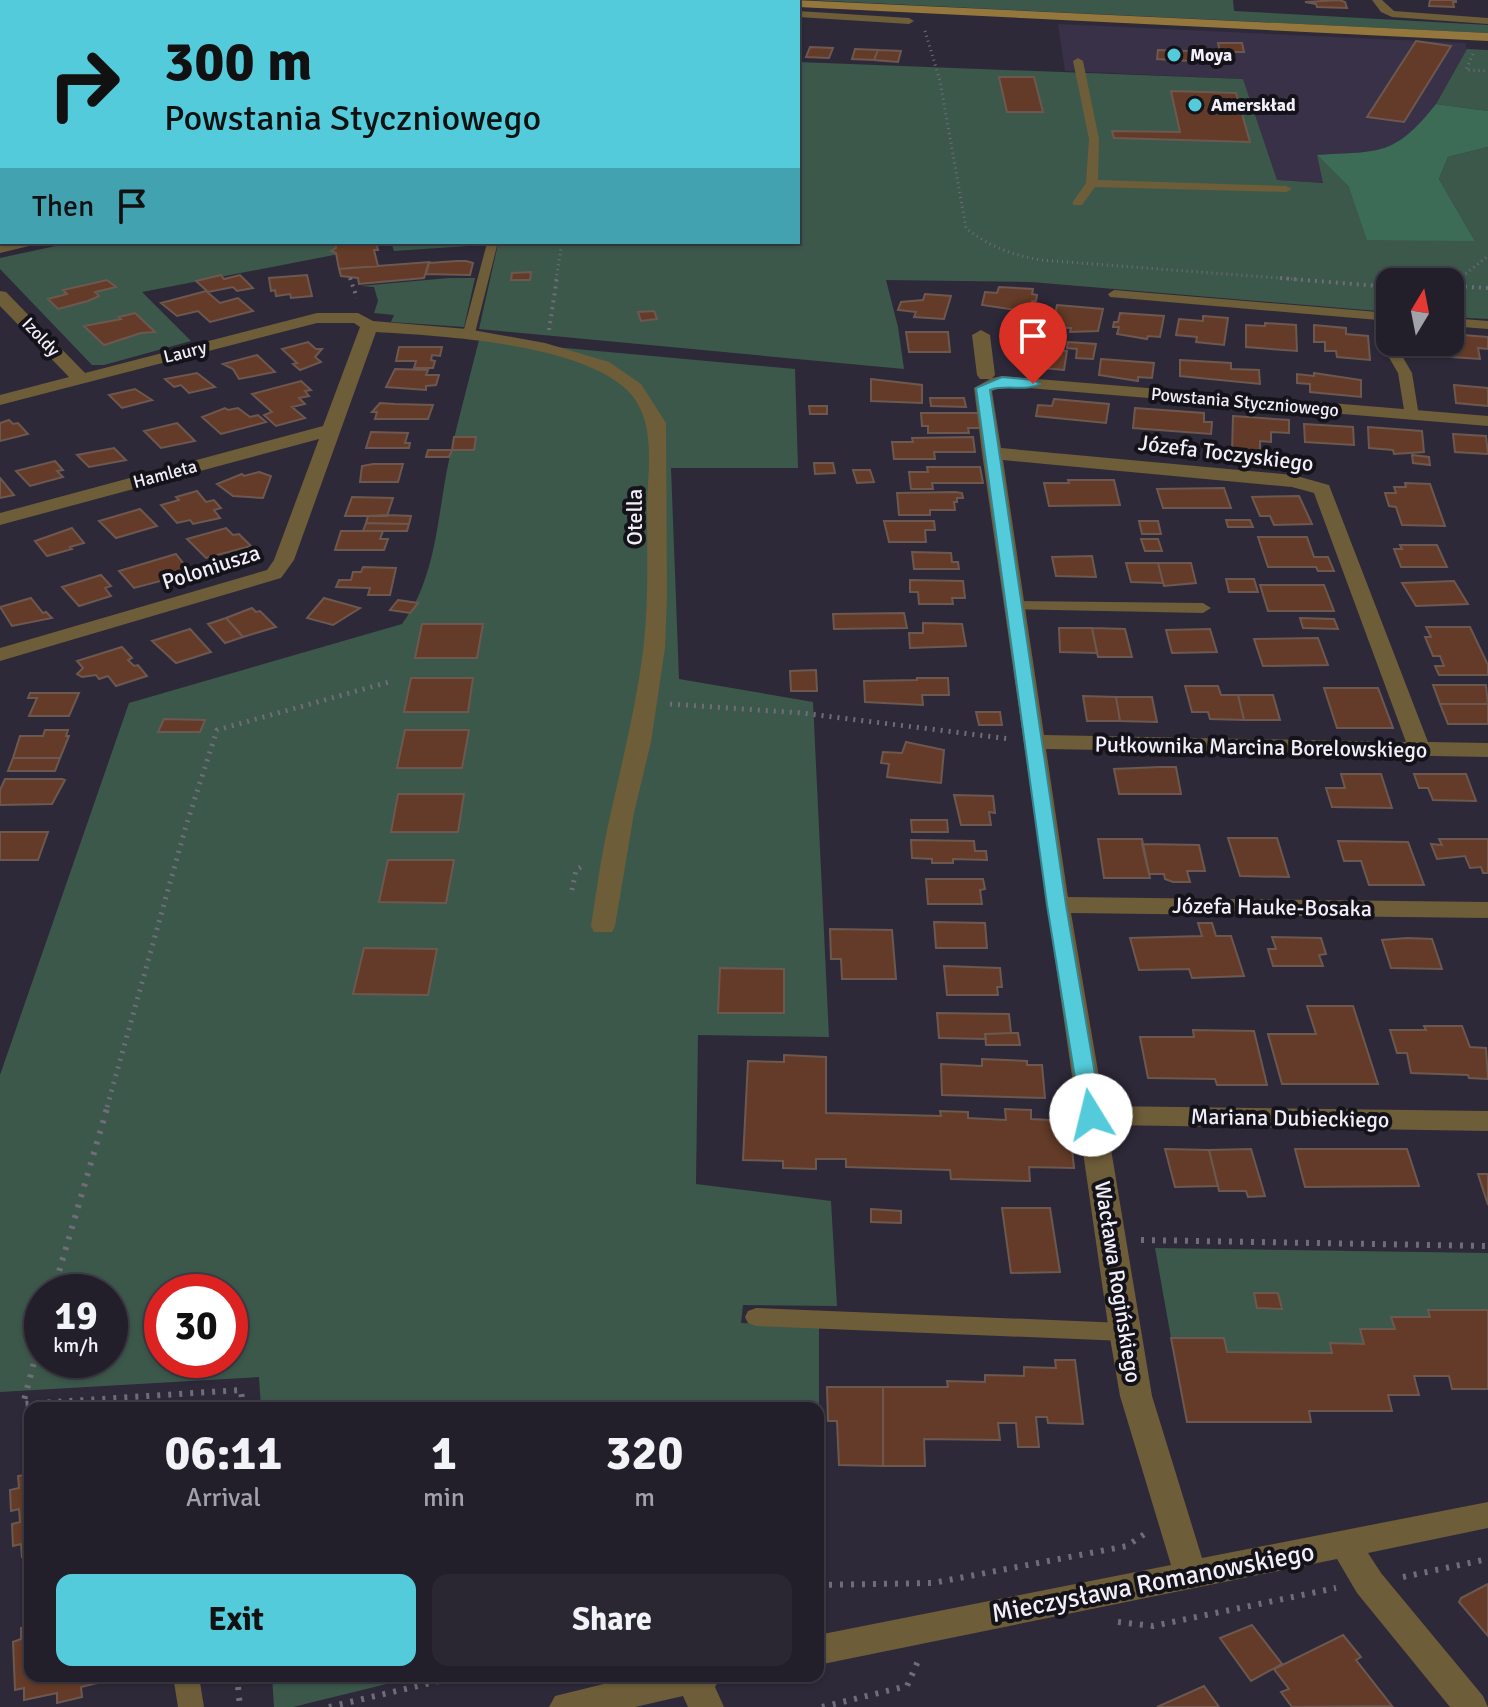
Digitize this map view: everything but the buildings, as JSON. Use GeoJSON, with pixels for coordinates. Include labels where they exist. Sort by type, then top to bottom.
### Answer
{"type":"FeatureCollection","features":[{"type":"Feature","properties":{"kind":"street"},"geometry":{"type":"LineString","coordinates":[[800,3],[1488,37]]}},
{"type":"Feature","properties":{"kind":"street","name":"Izoldy"},"geometry":{"type":"LineString","coordinates":[[0,296],[81,379]]}},
{"type":"Feature","properties":{"kind":"street","name":"Laury"},"geometry":{"type":"LineString","coordinates":[[0,400],[317,318],[358,318],[369,326]]}},
{"type":"Feature","properties":{"kind":"street","name":"Otella"},"geometry":{"type":"LineString","coordinates":[[369,326],[469,333],[537,346],[604,366],[631,383],[647,400],[657,423],[654,648],[640,742],[620,821],[603,926]]}},
{"type":"Feature","properties":{"kind":"street","name":"Poloniusza"},"geometry":{"type":"LineString","coordinates":[[0,655],[274,574],[284,560],[369,326]]}},
{"type":"Feature","properties":{"kind":"street"},"geometry":{"type":"LineString","coordinates":[[981,335],[994,378]]}},
{"type":"Feature","properties":{"kind":"street","name":"Powstania Styczniowego"},"geometry":{"type":"LineString","coordinates":[[994,378],[1488,421]]}},
{"type":"Feature","properties":{"kind":"street","name":"Wacława Rogińskiego"},"geometry":{"type":"LineString","coordinates":[[994,378],[983,388],[991,453],[1124,1332],[1136,1396],[1190,1573]]}},
{"type":"Feature","properties":{"kind":"street","name":"Hamleta"},"geometry":{"type":"LineString","coordinates":[[0,519],[331,430]]}},
{"type":"Feature","properties":{"kind":"street","name":"Józefa Toczyskiego"},"geometry":{"type":"LineString","coordinates":[[991,453],[1293,481],[1322,489],[1420,750]]}},
{"type":"Feature","properties":{"kind":"street","name":"Pułkownika Marcina Borelowskiego"},"geometry":{"type":"LineString","coordinates":[[1034,742],[1488,750]]}},
{"type":"Feature","properties":{"kind":"street","name":"Józefa Hauke-Bosaka"},"geometry":{"type":"LineString","coordinates":[[1057,905],[1488,910]]}},
{"type":"Feature","properties":{"kind":"street","name":"Mariana Dubieckiego"},"geometry":{"type":"LineString","coordinates":[[1091,1115],[1488,1121]]}},
{"type":"Feature","properties":{"kind":"street","name":"Mieczysława Romanowskiego"},"geometry":{"type":"LineString","coordinates":[[824,1649],[1488,1515]]}},
{"type":"Feature","properties":{"kind":"street"},"geometry":{"type":"LineString","coordinates":[[1346,1545],[1369,1583],[1471,1707]]}},
{"type":"Feature","properties":{"kind":"street"},"geometry":{"type":"LineString","coordinates":[[567,1707],[701,1687]]}},
{"type":"Feature","properties":{"kind":"lane"},"geometry":{"type":"LineString","coordinates":[[1377,0],[1384,10],[1392,14],[1488,21]]}},
{"type":"Feature","properties":{"kind":"lane"},"geometry":{"type":"LineString","coordinates":[[800,14],[909,21]]}},
{"type":"Feature","properties":{"kind":"lane"},"geometry":{"type":"LineString","coordinates":[[1078,61],[1094,139],[1092,183],[1078,203]]}},
{"type":"Feature","properties":{"kind":"lane"},"geometry":{"type":"LineString","coordinates":[[1092,183],[1286,189]]}},
{"type":"Feature","properties":{"kind":"lane"},"geometry":{"type":"LineString","coordinates":[[469,333],[491,246]]}},
{"type":"Feature","properties":{"kind":"lane"},"geometry":{"type":"LineString","coordinates":[[1114,294],[1376,320]]}},
{"type":"Feature","properties":{"kind":"lane"},"geometry":{"type":"LineString","coordinates":[[1464,323],[1488,325]]}},
{"type":"Feature","properties":{"kind":"lane"},"geometry":{"type":"LineString","coordinates":[[1395,356],[1405,373],[1412,416]]}},
{"type":"Feature","properties":{"kind":"lane"},"geometry":{"type":"LineString","coordinates":[[1014,606],[1203,608]]}},
{"type":"Feature","properties":{"kind":"lane"},"geometry":{"type":"LineString","coordinates":[[756,1317],[1124,1332]]}},
{"type":"Feature","properties":{"kind":"lane"},"geometry":{"type":"LineString","coordinates":[[187,1682],[191,1707]]}},
{"type":"Feature","properties":{"kind":"path"},"geometry":{"type":"LineString","coordinates":[[924,28],[940,81],[966,228],[981,242],[1012,255],[1040,260],[1376,286]]}},
{"type":"Feature","properties":{"kind":"path"},"geometry":{"type":"LineString","coordinates":[[1475,50],[1466,70],[1488,71]]}},
{"type":"Feature","properties":{"kind":"path"},"geometry":{"type":"LineString","coordinates":[[548,335],[562,244]]}},
{"type":"Feature","properties":{"kind":"path"},"geometry":{"type":"LineString","coordinates":[[1464,275],[1488,256]]}},
{"type":"Feature","properties":{"kind":"path"},"geometry":{"type":"LineString","coordinates":[[1464,287],[1488,288]]}},
{"type":"Feature","properties":{"kind":"path"},"geometry":{"type":"LineString","coordinates":[[58,1274],[186,826],[217,730],[389,682]]}},
{"type":"Feature","properties":{"kind":"path"},"geometry":{"type":"LineString","coordinates":[[684,705],[802,713],[1034,742]]}},
{"type":"Feature","properties":{"kind":"path"},"geometry":{"type":"LineString","coordinates":[[572,890],[576,870],[596,859]]}},
{"type":"Feature","properties":{"kind":"path"},"geometry":{"type":"LineString","coordinates":[[1112,1238],[1488,1246]]}},
{"type":"Feature","properties":{"kind":"path"},"geometry":{"type":"LineString","coordinates":[[24,1404],[30,1378]]}},
{"type":"Feature","properties":{"kind":"path"},"geometry":{"type":"LineString","coordinates":[[54,1402],[241,1390],[242,1402]]}},
{"type":"Feature","properties":{"kind":"path"},"geometry":{"type":"LineString","coordinates":[[824,1585],[933,1583],[1127,1546],[1152,1529]]}},
{"type":"Feature","properties":{"kind":"path"},"geometry":{"type":"LineString","coordinates":[[1395,1579],[1488,1559]]}},
{"type":"Feature","properties":{"kind":"path"},"geometry":{"type":"LineString","coordinates":[[1102,1620],[1153,1626],[1297,1594],[1347,1587]]}},
{"type":"Feature","properties":{"kind":"path"},"geometry":{"type":"LineString","coordinates":[[822,1707],[907,1686],[919,1659],[934,1655]]}},
{"type":"Feature","properties":{"kind":"path"},"geometry":{"type":"LineString","coordinates":[[238,1682],[240,1707]]}},
{"type":"Feature","properties":{"kind":"path"},"geometry":{"type":"LineString","coordinates":[[329,1707],[435,1682]]}},
{"type":"Feature","properties":{"kind":"shaded area"},"geometry":{"type":"Polygon","coordinates":[[[1058,24],[1465,43],[1467,49],[1436,104],[1418,127],[1399,143],[1375,151],[1318,156],[1324,183],[1277,180],[1243,79],[1065,71],[1058,24]]]}},
{"type":"Feature","properties":{"kind":"green space"},"geometry":{"type":"Polygon","coordinates":[[[807,0],[1233,0],[1234,11],[1488,25],[1488,33],[807,0]]]}},
{"type":"Feature","properties":{"kind":"green space"},"geometry":{"type":"Polygon","coordinates":[[[1467,49],[1488,50],[1488,111],[1436,104],[1467,49]]]}},
{"type":"Feature","properties":{"kind":"green space"},"geometry":{"type":"Polygon","coordinates":[[[800,62],[1243,79],[1277,180],[1323,183],[1317,155],[1349,187],[1475,241],[1439,179],[1448,157],[1488,147],[1488,319],[1464,318],[1464,268],[1376,268],[1376,311],[1031,282],[886,280],[898,327],[904,369],[479,329],[498,244],[800,244],[800,62]]]}},
{"type":"Feature","properties":{"kind":"green space"},"geometry":{"type":"Polygon","coordinates":[[[1436,104],[1488,111],[1488,147],[1448,157],[1439,179],[1475,241],[1367,240],[1349,187],[1317,155],[1384,148],[1409,134],[1436,104]]]}},
{"type":"Feature","properties":{"kind":"green space"},"geometry":{"type":"Polygon","coordinates":[[[65,244],[338,244],[339,254],[142,292],[191,341],[104,365],[92,365],[0,269],[0,258],[65,244]]]}},
{"type":"Feature","properties":{"kind":"green space"},"geometry":{"type":"Polygon","coordinates":[[[392,244],[498,244],[394,251],[392,244]]]}},
{"type":"Feature","properties":{"kind":"green space"},"geometry":{"type":"Polygon","coordinates":[[[475,278],[464,327],[391,322],[394,315],[374,313],[378,301],[374,287],[360,286],[475,278]]]}},
{"type":"Feature","properties":{"kind":"green space"},"geometry":{"type":"Polygon","coordinates":[[[479,340],[795,369],[798,468],[671,468],[679,679],[813,702],[829,1037],[698,1035],[696,1184],[831,1201],[837,1306],[743,1305],[741,1323],[819,1326],[819,1402],[261,1402],[259,1377],[248,1378],[248,1274],[144,1274],[144,1378],[242,1378],[0,1392],[0,1075],[129,703],[402,624],[414,606],[434,545],[449,460],[479,340]]]}},
{"type":"Feature","properties":{"kind":"green space"},"geometry":{"type":"Polygon","coordinates":[[[1155,1248],[1488,1253],[1488,1310],[1429,1310],[1430,1317],[1392,1317],[1395,1329],[1361,1329],[1364,1344],[1330,1343],[1332,1353],[1227,1352],[1171,1338],[1155,1248]]]}},
{"type":"Feature","properties":{"kind":"green space"},"geometry":{"type":"Polygon","coordinates":[[[272,1682],[395,1682],[293,1707],[274,1707],[272,1682]]]}},
{"type":"Feature","properties":{"kind":"place","name":"Moya"},"geometry":{"type":"Point","coordinates":[1174,55]}},
{"type":"Feature","properties":{"kind":"place","name":"Amerskład"},"geometry":{"type":"Point","coordinates":[1195,105]}},
{"type":"Feature","properties":{"kind":"route"},"geometry":{"type":"LineString","coordinates":[[1033,384],[1002,381],[983,388],[1057,905],[1091,1115]]}}]}
